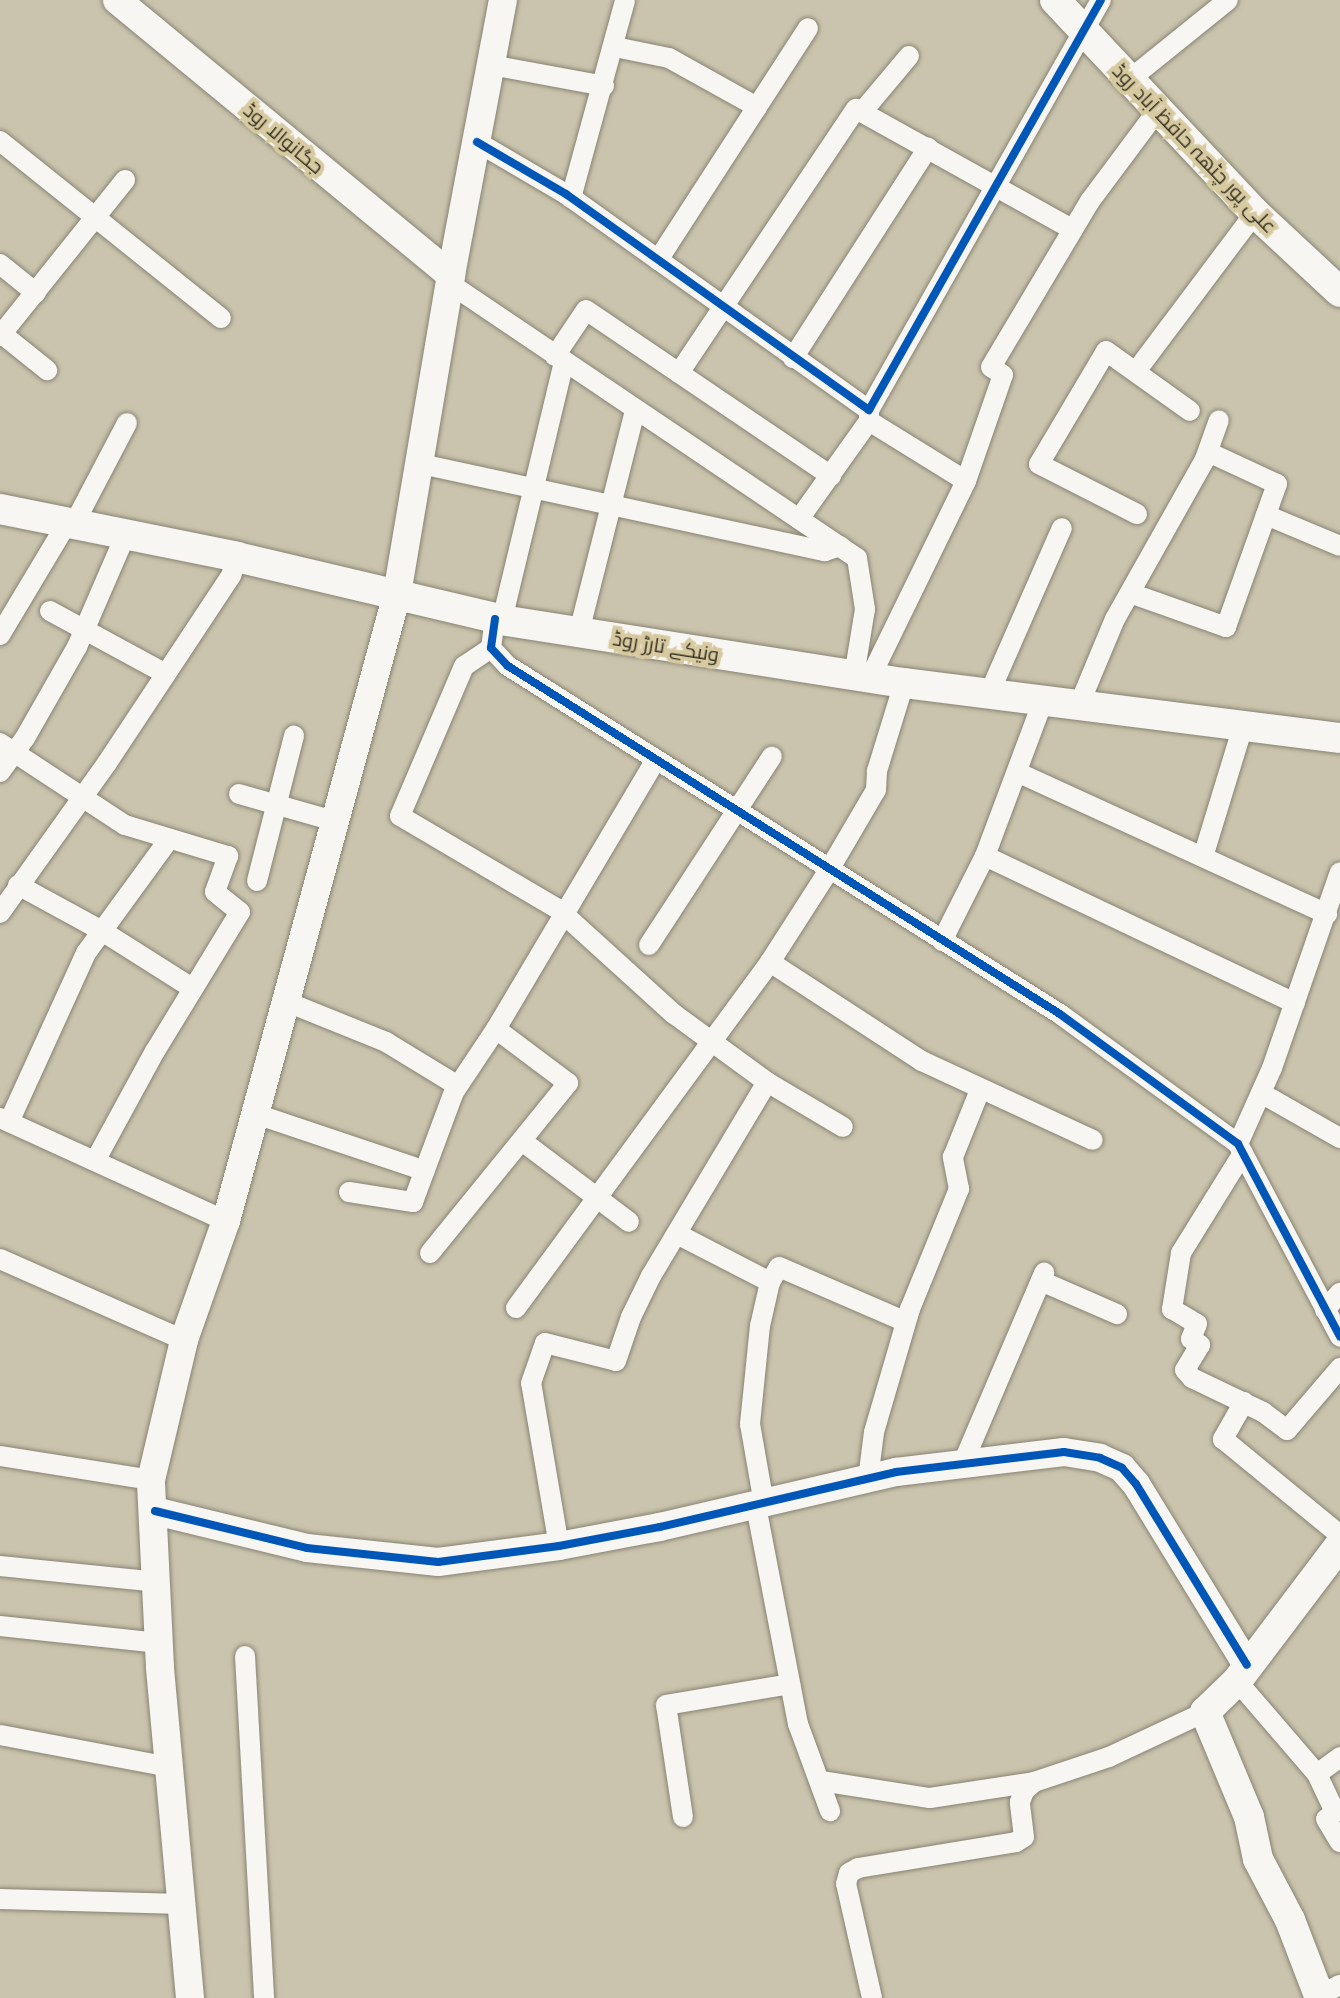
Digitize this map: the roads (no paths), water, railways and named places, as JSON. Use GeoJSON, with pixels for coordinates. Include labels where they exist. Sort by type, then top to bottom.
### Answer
{"type":"FeatureCollection","features":[{"type":"Feature","properties":{"kind":"main road","name":"جگانوالا روڈ"},"geometry":{"type":"LineString","coordinates":[[117,0],[450,279]]}},
{"type":"Feature","properties":{"kind":"main road"},"geometry":{"type":"LineString","coordinates":[[190,1998],[159,1643],[155,1511],[151,1480],[184,1340],[226,1221],[397,594],[450,279],[503,0]]}},
{"type":"Feature","properties":{"kind":"main road","name":"علی پور چٹھہ حافظ آباد روڈ"},"geometry":{"type":"LineString","coordinates":[[1055,0],[1255,213],[1340,292]]}},
{"type":"Feature","properties":{"kind":"main road","name":"ونیکے تارڑ روڈ"},"geometry":{"type":"LineString","coordinates":[[0,509],[237,557],[498,619],[904,683],[1340,738]]}},
{"type":"Feature","properties":{"kind":"main road"},"geometry":{"type":"LineString","coordinates":[[155,1511],[263,1539],[380,1558],[438,1562],[559,1546],[760,1505],[868,1479],[963,1463],[1064,1452],[1100,1458],[1122,1468],[1136,1484],[1242,1673]]}},
{"type":"Feature","properties":{"kind":"main road"},"geometry":{"type":"LineString","coordinates":[[1320,1994],[1290,1920],[1258,1859],[1249,1817],[1205,1712],[1242,1673],[1340,1545]]}},
{"type":"Feature","properties":{"kind":"street"},"geometry":{"type":"LineString","coordinates":[[571,198],[615,47],[625,0]]}},
{"type":"Feature","properties":{"kind":"street"},"geometry":{"type":"LineString","coordinates":[[799,519],[869,416],[995,184],[1101,0]]}},
{"type":"Feature","properties":{"kind":"street"},"geometry":{"type":"LineString","coordinates":[[1129,80],[1228,0]]}},
{"type":"Feature","properties":{"kind":"street"},"geometry":{"type":"LineString","coordinates":[[658,260],[808,28]]}},
{"type":"Feature","properties":{"kind":"street"},"geometry":{"type":"LineString","coordinates":[[615,47],[669,58],[757,107]]}},
{"type":"Feature","properties":{"kind":"street"},"geometry":{"type":"LineString","coordinates":[[862,112],[909,56]]}},
{"type":"Feature","properties":{"kind":"street"},"geometry":{"type":"LineString","coordinates":[[491,65],[604,86]]}},
{"type":"Feature","properties":{"kind":"street"},"geometry":{"type":"LineString","coordinates":[[679,373],[856,109],[1073,230]]}},
{"type":"Feature","properties":{"kind":"street"},"geometry":{"type":"LineString","coordinates":[[862,677],[966,481],[1003,375],[991,367],[1090,201],[1157,111]]}},
{"type":"Feature","properties":{"kind":"street"},"geometry":{"type":"LineString","coordinates":[[0,141],[221,318]]}},
{"type":"Feature","properties":{"kind":"street"},"geometry":{"type":"LineString","coordinates":[[477,142],[571,198],[869,416],[966,481]]}},
{"type":"Feature","properties":{"kind":"street"},"geometry":{"type":"LineString","coordinates":[[793,358],[928,148]]}},
{"type":"Feature","properties":{"kind":"street"},"geometry":{"type":"LineString","coordinates":[[47,370],[1,335],[125,180]]}},
{"type":"Feature","properties":{"kind":"street"},"geometry":{"type":"LineString","coordinates":[[1137,370],[1255,213]]}},
{"type":"Feature","properties":{"kind":"street"},"geometry":{"type":"LineString","coordinates":[[0,264],[36,293]]}},
{"type":"Feature","properties":{"kind":"street"},"geometry":{"type":"LineString","coordinates":[[450,279],[560,359],[857,558],[865,609],[862,677]]}},
{"type":"Feature","properties":{"kind":"street"},"geometry":{"type":"LineString","coordinates":[[831,476],[586,310],[560,359],[533,488],[491,648],[464,666],[400,816],[565,915],[674,1014],[767,1082],[843,1127]]}},
{"type":"Feature","properties":{"kind":"street"},"geometry":{"type":"LineString","coordinates":[[1137,514],[1039,464],[1106,351],[1137,370],[1190,411]]}},
{"type":"Feature","properties":{"kind":"street"},"geometry":{"type":"LineString","coordinates":[[579,632],[635,410]]}},
{"type":"Feature","properties":{"kind":"street"},"geometry":{"type":"LineString","coordinates":[[1079,705],[1115,619],[1208,452],[1219,420]]}},
{"type":"Feature","properties":{"kind":"street"},"geometry":{"type":"LineString","coordinates":[[0,635],[71,524],[127,423]]}},
{"type":"Feature","properties":{"kind":"street"},"geometry":{"type":"LineString","coordinates":[[1130,593],[1226,627],[1277,484],[1208,452]]}},
{"type":"Feature","properties":{"kind":"street"},"geometry":{"type":"LineString","coordinates":[[421,464],[825,551],[840,546]]}},
{"type":"Feature","properties":{"kind":"street"},"geometry":{"type":"LineString","coordinates":[[1266,515],[1340,546]]}},
{"type":"Feature","properties":{"kind":"street"},"geometry":{"type":"LineString","coordinates":[[989,694],[1062,528]]}},
{"type":"Feature","properties":{"kind":"street"},"geometry":{"type":"LineString","coordinates":[[0,772],[7,747],[85,630],[126,534]]}},
{"type":"Feature","properties":{"kind":"street"},"geometry":{"type":"LineString","coordinates":[[0,913],[166,674],[231,576],[237,557]]}},
{"type":"Feature","properties":{"kind":"street"},"geometry":{"type":"LineString","coordinates":[[50,611],[166,674]]}},
{"type":"Feature","properties":{"kind":"street"},"geometry":{"type":"LineString","coordinates":[[491,648],[508,666],[737,814],[1060,1014],[1240,1149],[1340,1337]]}},
{"type":"Feature","properties":{"kind":"street"},"geometry":{"type":"LineString","coordinates":[[516,1308],[770,962],[829,870],[876,790],[877,771],[904,683]]}},
{"type":"Feature","properties":{"kind":"street"},"geometry":{"type":"LineString","coordinates":[[942,941],[985,856],[1019,773],[1043,701]]}},
{"type":"Feature","properties":{"kind":"street"},"geometry":{"type":"LineString","coordinates":[[1203,857],[1243,726]]}},
{"type":"Feature","properties":{"kind":"street"},"geometry":{"type":"LineString","coordinates":[[257,881],[294,736]]}},
{"type":"Feature","properties":{"kind":"street"},"geometry":{"type":"LineString","coordinates":[[7,747],[125,825],[228,856],[215,892],[240,912],[192,988],[95,1161]]}},
{"type":"Feature","properties":{"kind":"street"},"geometry":{"type":"LineString","coordinates":[[649,945],[772,756]]}},
{"type":"Feature","properties":{"kind":"street"},"geometry":{"type":"LineString","coordinates":[[349,1192],[413,1202],[458,1086],[496,1029],[655,761]]}},
{"type":"Feature","properties":{"kind":"street"},"geometry":{"type":"LineString","coordinates":[[1019,773],[1327,914]]}},
{"type":"Feature","properties":{"kind":"street"},"geometry":{"type":"LineString","coordinates":[[239,794],[337,822]]}},
{"type":"Feature","properties":{"kind":"street"},"geometry":{"type":"LineString","coordinates":[[169,839],[86,953],[5,1120],[226,1221]]}},
{"type":"Feature","properties":{"kind":"street"},"geometry":{"type":"LineString","coordinates":[[985,856],[1295,1003]]}},
{"type":"Feature","properties":{"kind":"street"},"geometry":{"type":"LineString","coordinates":[[1340,872],[1240,1149],[1181,1253],[1172,1309],[1197,1324],[1191,1339],[1200,1345],[1185,1370],[1192,1378],[1244,1402],[1287,1430],[1340,1368]]}},
{"type":"Feature","properties":{"kind":"street"},"geometry":{"type":"LineString","coordinates":[[18,885],[102,931],[192,988]]}},
{"type":"Feature","properties":{"kind":"street"},"geometry":{"type":"LineString","coordinates":[[770,962],[922,1061],[1093,1140]]}},
{"type":"Feature","properties":{"kind":"street"},"geometry":{"type":"LineString","coordinates":[[287,1002],[386,1042],[458,1086]]}},
{"type":"Feature","properties":{"kind":"street"},"geometry":{"type":"LineString","coordinates":[[430,1253],[568,1083],[496,1029]]}},
{"type":"Feature","properties":{"kind":"street"},"geometry":{"type":"LineString","coordinates":[[559,1546],[531,1383],[545,1343],[616,1361],[631,1317],[767,1082]]}},
{"type":"Feature","properties":{"kind":"street"},"geometry":{"type":"LineString","coordinates":[[868,1479],[874,1432],[906,1322],[959,1189],[953,1157],[980,1090]]}},
{"type":"Feature","properties":{"kind":"street"},"geometry":{"type":"LineString","coordinates":[[1261,1093],[1340,1138]]}},
{"type":"Feature","properties":{"kind":"street"},"geometry":{"type":"LineString","coordinates":[[256,1114],[425,1171]]}},
{"type":"Feature","properties":{"kind":"street"},"geometry":{"type":"LineString","coordinates":[[522,1141],[629,1222]]}},
{"type":"Feature","properties":{"kind":"street"},"geometry":{"type":"LineString","coordinates":[[677,1234],[770,1282]]}},
{"type":"Feature","properties":{"kind":"street"},"geometry":{"type":"LineString","coordinates":[[0,1259],[184,1340]]}},
{"type":"Feature","properties":{"kind":"street"},"geometry":{"type":"LineString","coordinates":[[830,1811],[798,1724],[760,1505],[750,1424],[758,1340],[770,1282],[779,1267],[906,1322]]}},
{"type":"Feature","properties":{"kind":"street"},"geometry":{"type":"LineString","coordinates":[[963,1463],[1043,1277],[1117,1314]]}},
{"type":"Feature","properties":{"kind":"street"},"geometry":{"type":"LineString","coordinates":[[1325,1310],[1340,1293]]}},
{"type":"Feature","properties":{"kind":"street"},"geometry":{"type":"LineString","coordinates":[[1244,1402],[1223,1439],[1340,1535]]}},
{"type":"Feature","properties":{"kind":"street"},"geometry":{"type":"LineString","coordinates":[[0,1456],[151,1480]]}},
{"type":"Feature","properties":{"kind":"street"},"geometry":{"type":"LineString","coordinates":[[0,1566],[158,1582]]}},
{"type":"Feature","properties":{"kind":"street"},"geometry":{"type":"LineString","coordinates":[[0,1626],[159,1643]]}},
{"type":"Feature","properties":{"kind":"street"},"geometry":{"type":"LineString","coordinates":[[245,1656],[264,1998]]}},
{"type":"Feature","properties":{"kind":"street"},"geometry":{"type":"LineString","coordinates":[[1242,1673],[1317,1774],[1335,1812],[1326,1819],[1340,1842]]}},
{"type":"Feature","properties":{"kind":"street"},"geometry":{"type":"LineString","coordinates":[[683,1817],[666,1705],[790,1684]]}},
{"type":"Feature","properties":{"kind":"street"},"geometry":{"type":"LineString","coordinates":[[821,1781],[930,1798],[1034,1782],[1109,1757],[1205,1712]]}},
{"type":"Feature","properties":{"kind":"street"},"geometry":{"type":"LineString","coordinates":[[0,1735],[169,1767]]}},
{"type":"Feature","properties":{"kind":"street"},"geometry":{"type":"LineString","coordinates":[[1317,1774],[1340,1757]]}},
{"type":"Feature","properties":{"kind":"street"},"geometry":{"type":"LineString","coordinates":[[872,1998],[846,1884],[849,1873],[858,1868],[1016,1842],[1024,1837],[1020,1802],[1024,1791],[1034,1782]]}},
{"type":"Feature","properties":{"kind":"street"},"geometry":{"type":"LineString","coordinates":[[0,1899],[182,1904]]}}]}
